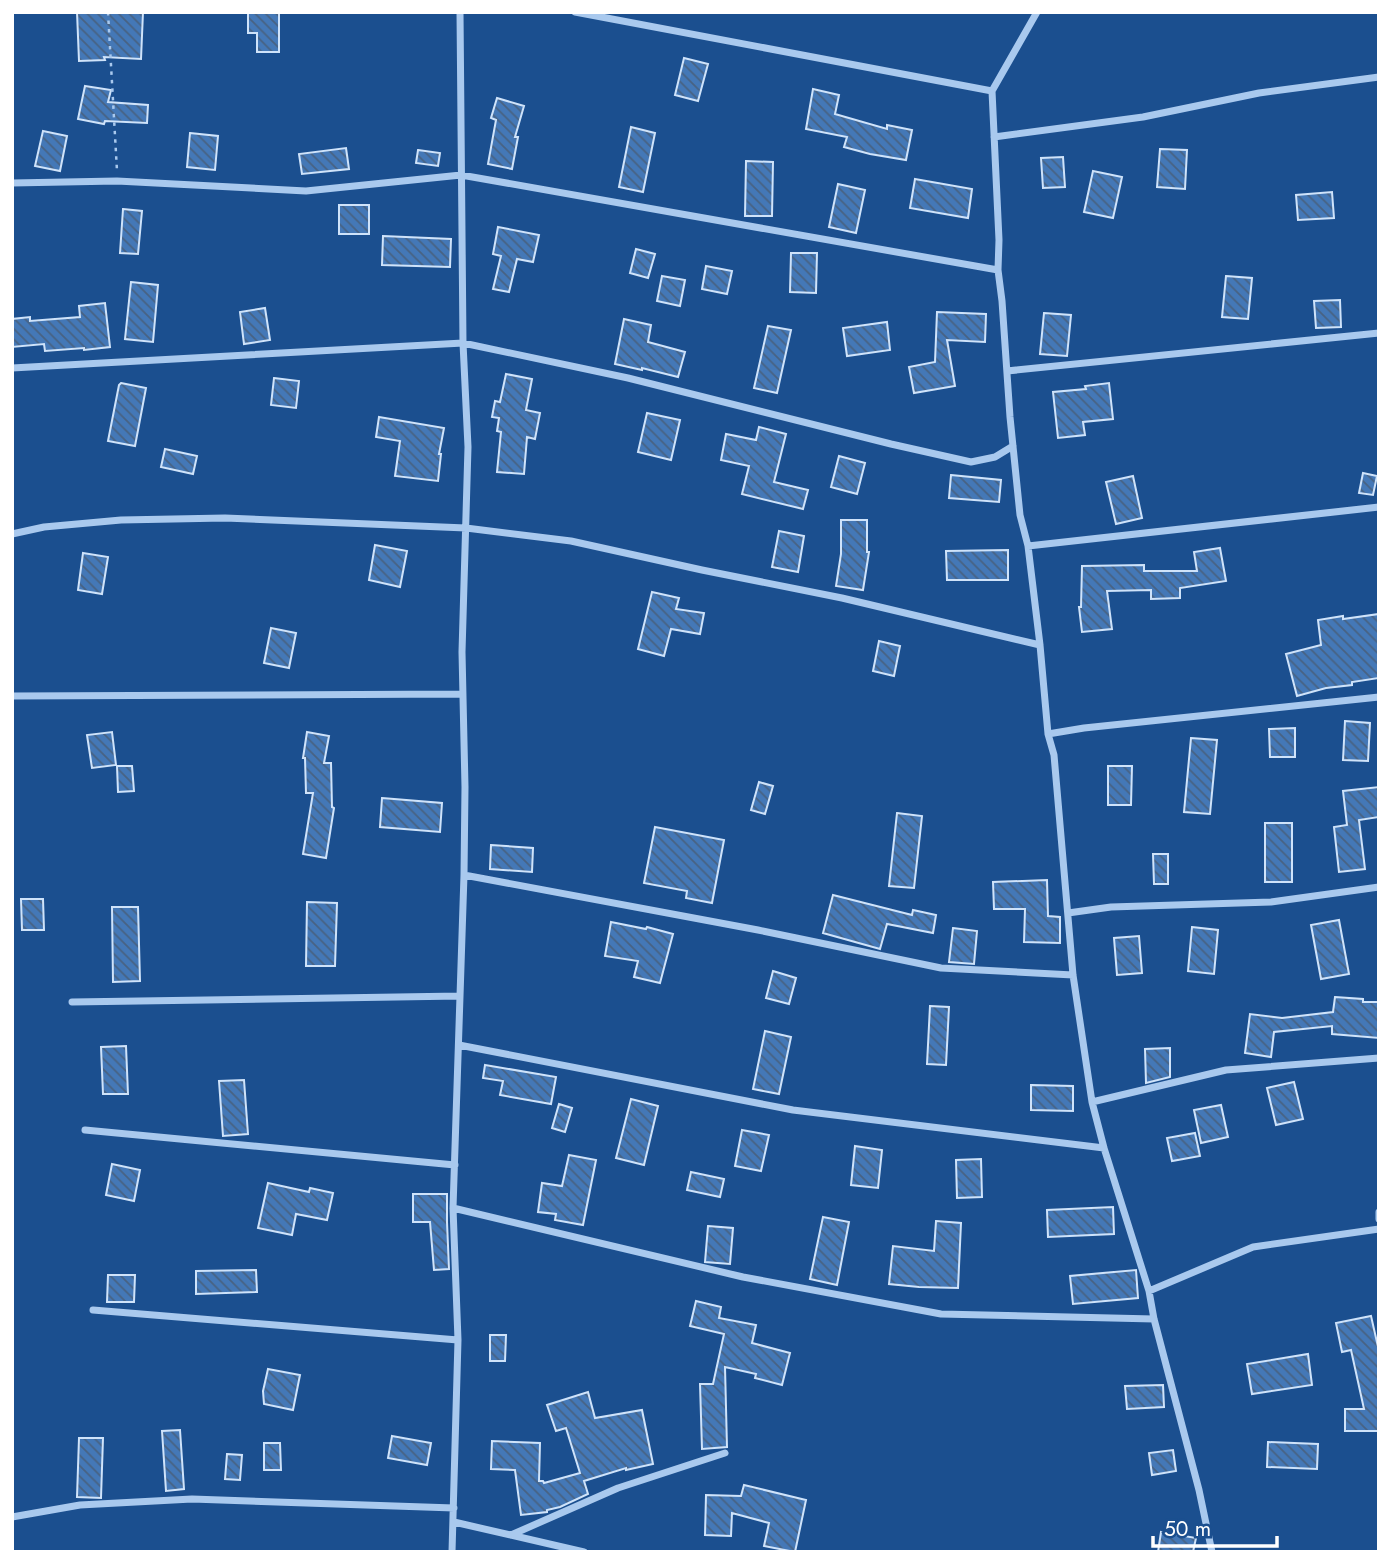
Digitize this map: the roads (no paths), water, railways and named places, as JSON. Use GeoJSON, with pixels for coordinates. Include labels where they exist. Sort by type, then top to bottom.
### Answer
{"type":"FeatureCollection","features":[{"type":"Feature","properties":{"kind":"street"},"geometry":{"type":"LineString","coordinates":[[452,1552],[458,1340],[453,1208],[464,876],[462,652],[468,447],[463,343],[460,12]]}},
{"type":"Feature","properties":{"kind":"street"},"geometry":{"type":"LineString","coordinates":[[575,12],[992,91]]}},
{"type":"Feature","properties":{"kind":"street"},"geometry":{"type":"LineString","coordinates":[[1037,12],[992,91],[998,271],[1020,514],[1028,546],[1048,734],[1054,755],[1073,975],[1092,1102],[1149,1291],[1212,1552]]}},
{"type":"Feature","properties":{"kind":"street"},"geometry":{"type":"LineString","coordinates":[[994,137],[1143,117],[1259,93],[1379,77]]}},
{"type":"Feature","properties":{"kind":"street"},"geometry":{"type":"LineString","coordinates":[[12,183],[117,181],[306,191],[461,176],[998,271]]}},
{"type":"Feature","properties":{"kind":"street"},"geometry":{"type":"LineString","coordinates":[[1007,371],[1379,333]]}},
{"type":"Feature","properties":{"kind":"street"},"geometry":{"type":"LineString","coordinates":[[12,368],[463,343],[628,378],[971,462],[995,457],[1013,446]]}},
{"type":"Feature","properties":{"kind":"street"},"geometry":{"type":"LineString","coordinates":[[1028,546],[1379,507]]}},
{"type":"Feature","properties":{"kind":"street"},"geometry":{"type":"LineString","coordinates":[[12,534],[44,527],[121,520],[199,519],[466,528],[570,541],[842,598],[1040,645]]}},
{"type":"Feature","properties":{"kind":"street"},"geometry":{"type":"LineString","coordinates":[[12,696],[463,694]]}},
{"type":"Feature","properties":{"kind":"street"},"geometry":{"type":"LineString","coordinates":[[1048,734],[1379,697]]}},
{"type":"Feature","properties":{"kind":"street"},"geometry":{"type":"LineString","coordinates":[[464,876],[758,930],[941,968],[1073,975]]}},
{"type":"Feature","properties":{"kind":"street"},"geometry":{"type":"LineString","coordinates":[[1068,913],[1111,907],[1271,902],[1379,887]]}},
{"type":"Feature","properties":{"kind":"street"},"geometry":{"type":"LineString","coordinates":[[72,1002],[460,996]]}},
{"type":"Feature","properties":{"kind":"street"},"geometry":{"type":"LineString","coordinates":[[459,1045],[793,1110],[1104,1148]]}},
{"type":"Feature","properties":{"kind":"street"},"geometry":{"type":"LineString","coordinates":[[1092,1102],[1226,1070],[1379,1058]]}},
{"type":"Feature","properties":{"kind":"street"},"geometry":{"type":"LineString","coordinates":[[85,1130],[455,1165]]}},
{"type":"Feature","properties":{"kind":"street"},"geometry":{"type":"LineString","coordinates":[[453,1208],[743,1277],[941,1314],[1154,1319]]}},
{"type":"Feature","properties":{"kind":"street"},"geometry":{"type":"LineString","coordinates":[[1379,1212],[1379,1219]]}},
{"type":"Feature","properties":{"kind":"street"},"geometry":{"type":"LineString","coordinates":[[1149,1291],[1253,1247],[1379,1229]]}},
{"type":"Feature","properties":{"kind":"street"},"geometry":{"type":"LineString","coordinates":[[93,1310],[458,1340]]}},
{"type":"Feature","properties":{"kind":"street"},"geometry":{"type":"LineString","coordinates":[[511,1535],[618,1488],[724,1453]]}},
{"type":"Feature","properties":{"kind":"street"},"geometry":{"type":"LineString","coordinates":[[12,1517],[80,1505],[192,1499],[454,1508]]}},
{"type":"Feature","properties":{"kind":"street"},"geometry":{"type":"LineString","coordinates":[[454,1522],[584,1552]]}}]}
